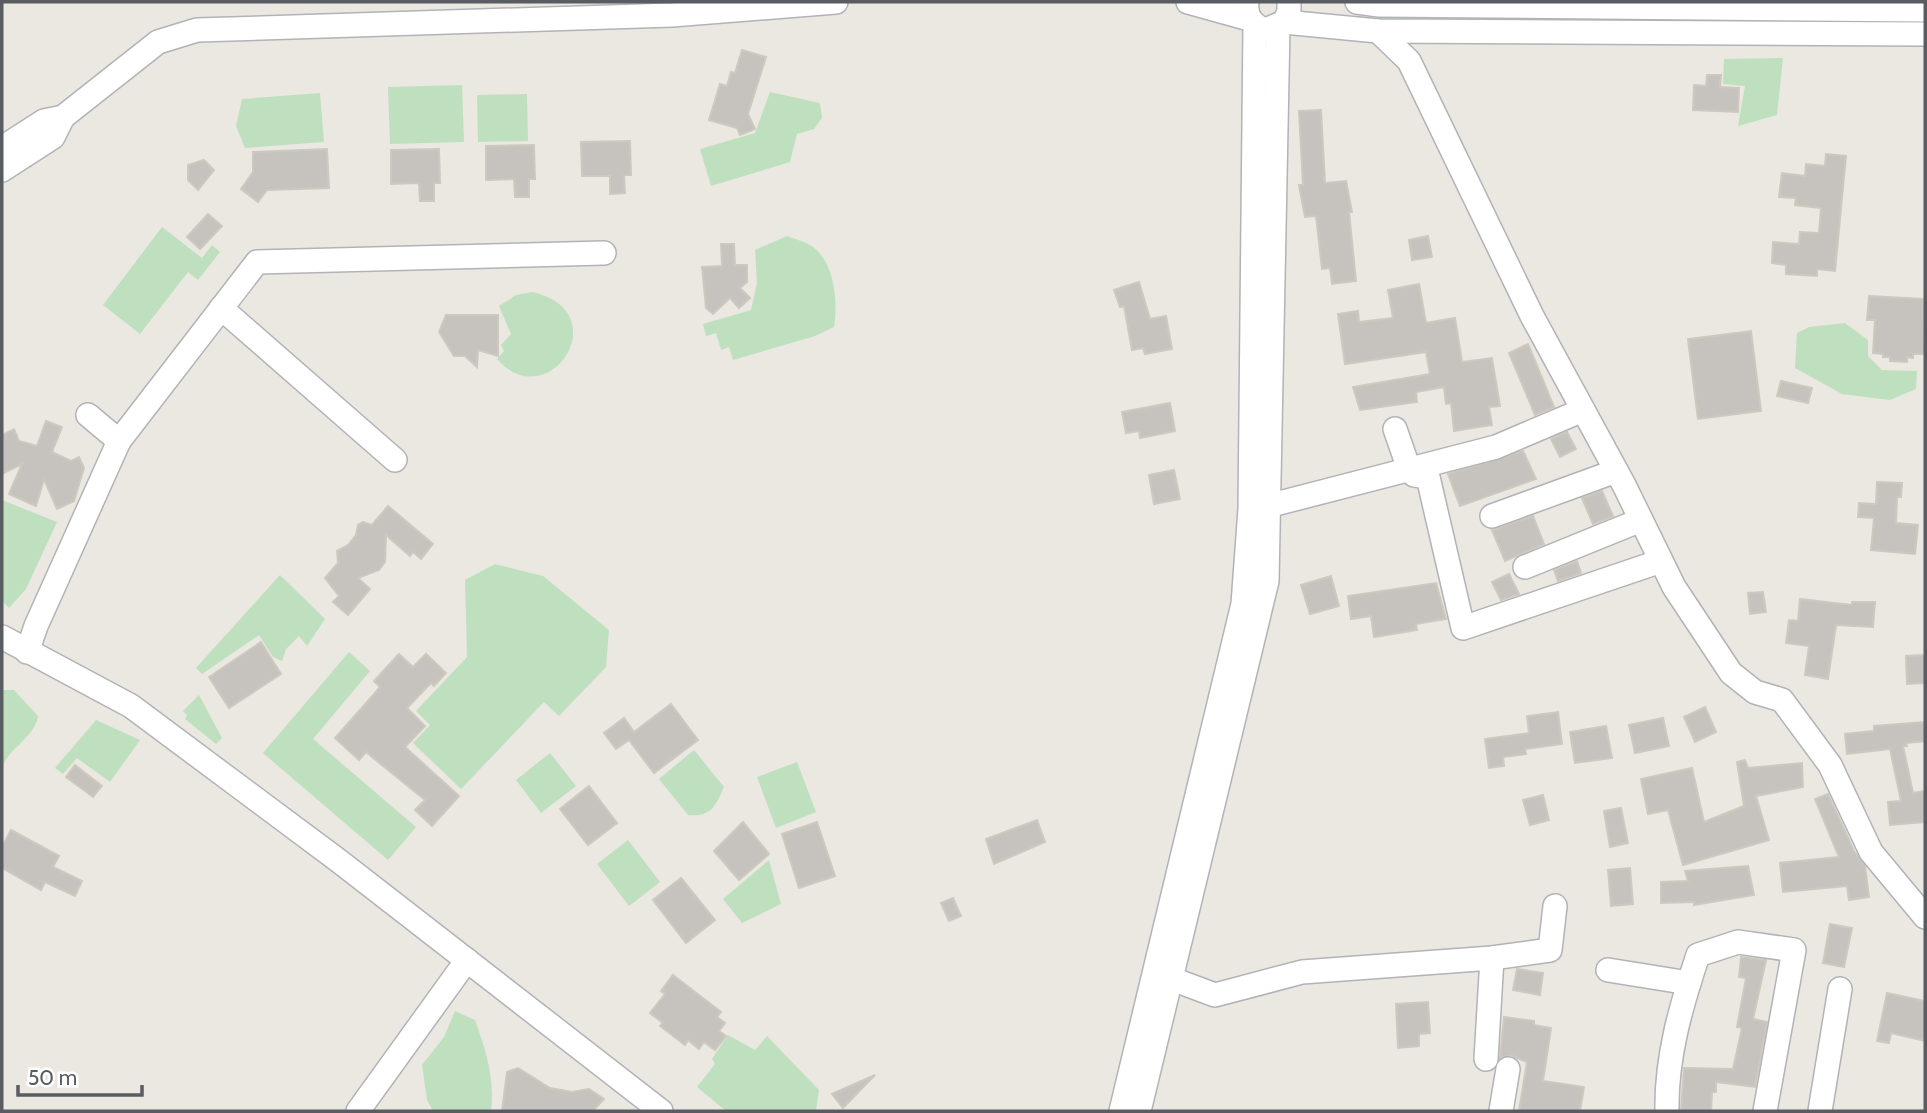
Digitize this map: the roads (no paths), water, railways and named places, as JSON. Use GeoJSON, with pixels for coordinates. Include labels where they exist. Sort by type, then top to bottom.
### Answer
{"type":"FeatureCollection","features":[{"type":"Feature","properties":{"kind":"street"},"geometry":{"type":"LineString","coordinates":[[2,170],[53,137],[63,117],[158,42],[197,30],[672,15],[836,2]]}},
{"type":"Feature","properties":{"kind":"street"},"geometry":{"type":"LineString","coordinates":[[1188,2],[1251,15],[1266,30],[1284,17],[1378,31],[1925,34]]}},
{"type":"Feature","properties":{"kind":"street"},"geometry":{"type":"LineString","coordinates":[[1357,2],[1379,5],[1925,10]]}},
{"type":"Feature","properties":{"kind":"street"},"geometry":{"type":"LineString","coordinates":[[1139,1111],[1267,580],[1260,507],[1251,15]]}},
{"type":"Feature","properties":{"kind":"street"},"geometry":{"type":"LineString","coordinates":[[1121,1111],[1243,604],[1260,507],[1284,17]]}},
{"type":"Feature","properties":{"kind":"street"},"geometry":{"type":"LineString","coordinates":[[1378,31],[1409,61],[1532,316],[1616,471],[1674,587],[1731,673],[1755,692],[1782,700],[1830,765],[1871,852],[1925,917]]}},
{"type":"Feature","properties":{"kind":"street"},"geometry":{"type":"LineString","coordinates":[[2,148],[44,121],[63,117]]}},
{"type":"Feature","properties":{"kind":"street"},"geometry":{"type":"LineString","coordinates":[[27,652],[36,625],[119,441],[257,262],[604,253]]}},
{"type":"Feature","properties":{"kind":"street"},"geometry":{"type":"LineString","coordinates":[[221,308],[395,460]]}},
{"type":"Feature","properties":{"kind":"street"},"geometry":{"type":"LineString","coordinates":[[1260,507],[1496,447],[1583,410]]}},
{"type":"Feature","properties":{"kind":"street"},"geometry":{"type":"LineString","coordinates":[[88,415],[119,441]]}},
{"type":"Feature","properties":{"kind":"street"},"geometry":{"type":"LineString","coordinates":[[1395,429],[1409,469],[1414,475],[1428,477],[1463,628],[1661,561]]}},
{"type":"Feature","properties":{"kind":"street"},"geometry":{"type":"LineString","coordinates":[[1492,516],[1616,471]]}},
{"type":"Feature","properties":{"kind":"street"},"geometry":{"type":"LineString","coordinates":[[1525,567],[1641,520]]}},
{"type":"Feature","properties":{"kind":"street"},"geometry":{"type":"LineString","coordinates":[[2,637],[131,706],[467,960],[661,1111]]}},
{"type":"Feature","properties":{"kind":"street"},"geometry":{"type":"LineString","coordinates":[[1172,979],[1215,995],[1302,972],[1492,958],[1550,950],[1555,906]]}},
{"type":"Feature","properties":{"kind":"street"},"geometry":{"type":"LineString","coordinates":[[1667,1111],[1666,1084],[1679,1012],[1698,955],[1738,942],[1794,950],[1765,1111]]}},
{"type":"Feature","properties":{"kind":"street"},"geometry":{"type":"LineString","coordinates":[[1486,1059],[1492,958]]}},
{"type":"Feature","properties":{"kind":"street"},"geometry":{"type":"LineString","coordinates":[[358,1111],[467,960]]}},
{"type":"Feature","properties":{"kind":"street"},"geometry":{"type":"LineString","coordinates":[[1608,970],[1689,984]]}},
{"type":"Feature","properties":{"kind":"street"},"geometry":{"type":"LineString","coordinates":[[1820,1111],[1840,989]]}},
{"type":"Feature","properties":{"kind":"street"},"geometry":{"type":"LineString","coordinates":[[1501,1111],[1507,1069]]}}]}
